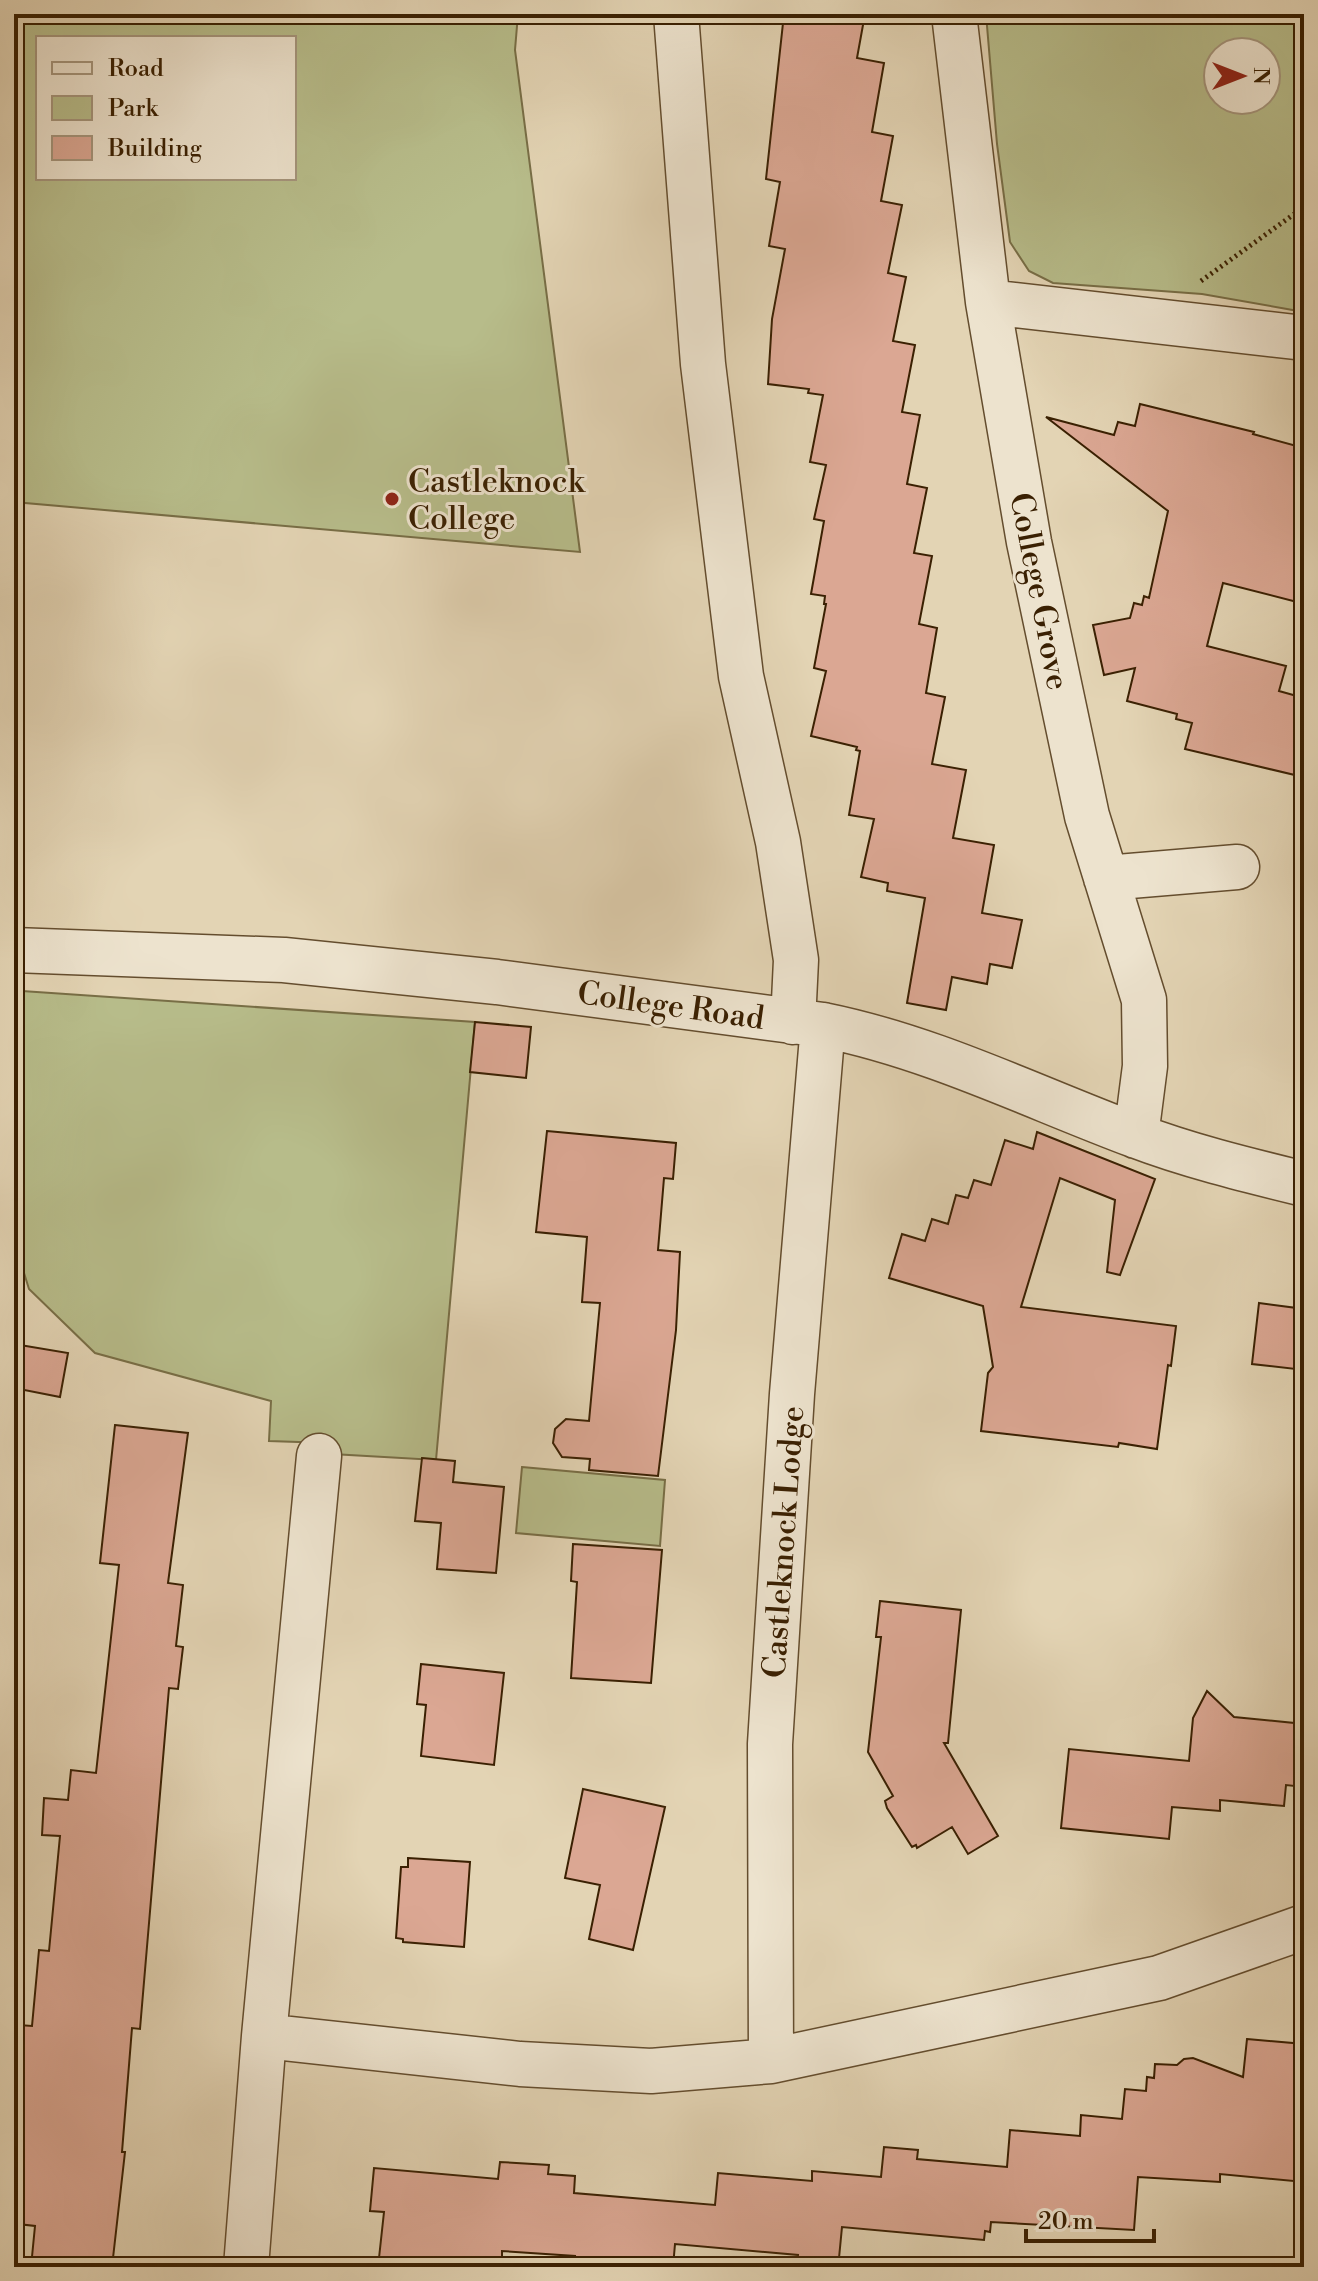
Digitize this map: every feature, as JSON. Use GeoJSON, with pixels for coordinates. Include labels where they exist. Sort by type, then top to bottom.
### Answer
{"type":"FeatureCollection","features":[{"type":"Feature","properties":{"kind":"street","name":"Castleknock Lodge"},"geometry":{"type":"LineString","coordinates":[[676,14],[703,364],[741,676],[778,842],[808,1024],[792,1394],[770,1744],[771,2061]]}},
{"type":"Feature","properties":{"kind":"street","name":"College Grove"},"geometry":{"type":"LineString","coordinates":[[954,14],[988,302],[1029,542],[1087,816],[1144,1000],[1145,1066],[1136,1136]]}},
{"type":"Feature","properties":{"kind":"street"},"geometry":{"type":"LineString","coordinates":[[988,302],[1304,338]]}},
{"type":"Feature","properties":{"kind":"street"},"geometry":{"type":"LineString","coordinates":[[1106,878],[1237,867]]}},
{"type":"Feature","properties":{"kind":"street","name":"College Road"},"geometry":{"type":"LineString","coordinates":[[14,950],[284,960],[497,982],[808,1024],[875,1036],[1136,1136],[1206,1159],[1304,1184]]}},
{"type":"Feature","properties":{"kind":"street"},"geometry":{"type":"LineString","coordinates":[[246,2267],[264,2036],[319,1456]]}},
{"type":"Feature","properties":{"kind":"street"},"geometry":{"type":"LineString","coordinates":[[264,2036],[520,2064],[651,2071],[771,2061],[1159,1978],[1304,1927]]}},
{"type":"Feature","properties":{"kind":"path"},"geometry":{"type":"LineString","coordinates":[[1197,284],[1304,207]]}},
{"type":"Feature","properties":{"kind":"green space"},"geometry":{"type":"Polygon","coordinates":[[[14,14],[518,14],[515,50],[580,552],[14,502],[14,14]]]}},
{"type":"Feature","properties":{"kind":"green space"},"geometry":{"type":"Polygon","coordinates":[[[986,14],[1304,14],[1304,312],[1202,294],[1053,283],[1029,271],[1010,242],[997,144],[986,14]]]}},
{"type":"Feature","properties":{"kind":"green space"},"geometry":{"type":"Polygon","coordinates":[[[22,991],[475,1022],[436,1460],[332,1454],[328,1443],[269,1441],[271,1401],[95,1353],[29,1289],[14,1241],[14,1063],[22,991]]]}},
{"type":"Feature","properties":{"kind":"green space"},"geometry":{"type":"Polygon","coordinates":[[[522,1467],[665,1480],[660,1546],[516,1533],[522,1467]]]}},
{"type":"Feature","properties":{"kind":"building"},"geometry":{"type":"Polygon","coordinates":[[[784,14],[865,14],[857,58],[884,63],[872,132],[893,136],[881,201],[902,205],[888,273],[906,277],[893,341],[915,345],[902,412],[920,415],[907,484],[927,488],[914,553],[932,556],[919,624],[937,628],[926,693],[945,697],[932,764],[966,770],[953,838],[994,845],[982,913],[1022,920],[1012,968],[990,964],[987,984],[952,977],[946,1010],[907,1003],[925,898],[887,891],[888,883],[861,877],[874,819],[849,815],[860,751],[856,750],[857,747],[811,736],[826,671],[814,668],[825,596],[811,594],[824,521],[814,519],[826,465],[810,462],[823,395],[808,393],[809,389],[768,384],[772,319],[785,249],[769,246],[780,182],[766,179],[784,14]]]}},
{"type":"Feature","properties":{"kind":"building"},"geometry":{"type":"Polygon","coordinates":[[[1140,404],[1254,432],[1304,448],[1304,596],[1298,594],[1297,602],[1223,583],[1207,646],[1286,666],[1279,691],[1304,698],[1304,758],[1299,776],[1185,749],[1192,723],[1176,719],[1177,714],[1127,701],[1135,668],[1104,675],[1093,625],[1130,618],[1134,603],[1142,605],[1144,596],[1149,598],[1168,511],[1046,417],[1114,435],[1118,422],[1135,426],[1140,404]]]}},
{"type":"Feature","properties":{"kind":"building"},"geometry":{"type":"Polygon","coordinates":[[[475,1022],[531,1027],[526,1078],[470,1072],[475,1022]]]}},
{"type":"Feature","properties":{"kind":"building"},"geometry":{"type":"Polygon","coordinates":[[[547,1131],[676,1143],[673,1179],[664,1178],[658,1250],[680,1252],[676,1330],[658,1476],[589,1470],[590,1459],[562,1457],[553,1443],[555,1429],[566,1419],[589,1421],[600,1303],[582,1302],[587,1237],[536,1232],[547,1131]]]}},
{"type":"Feature","properties":{"kind":"building"},"geometry":{"type":"Polygon","coordinates":[[[1037,1132],[1155,1179],[1120,1275],[1107,1272],[1115,1200],[1060,1178],[1021,1307],[1176,1326],[1157,1449],[981,1431],[988,1373],[993,1367],[983,1306],[889,1278],[902,1234],[925,1241],[932,1219],[948,1224],[956,1195],[968,1198],[974,1180],[991,1185],[1005,1140],[1033,1149],[1037,1132]]]}},
{"type":"Feature","properties":{"kind":"building"},"geometry":{"type":"Polygon","coordinates":[[[1259,1303],[1304,1309],[1304,1370],[1252,1364],[1259,1303]]]}},
{"type":"Feature","properties":{"kind":"building"},"geometry":{"type":"Polygon","coordinates":[[[14,1344],[68,1353],[60,1397],[14,1388],[14,1344]]]}},
{"type":"Feature","properties":{"kind":"building"},"geometry":{"type":"Polygon","coordinates":[[[115,1425],[188,1433],[168,1583],[183,1585],[176,1646],[183,1647],[178,1689],[169,1688],[140,2029],[132,2028],[122,2152],[125,2152],[113,2258],[108,2258],[107,2267],[31,2267],[35,2226],[18,2224],[22,2175],[14,2174],[14,2088],[19,2025],[32,2026],[39,1950],[49,1951],[60,1836],[42,1835],[44,1798],[68,1800],[71,1770],[96,1773],[119,1565],[100,1563],[115,1425]]]}},
{"type":"Feature","properties":{"kind":"building"},"geometry":{"type":"Polygon","coordinates":[[[422,1458],[455,1461],[453,1482],[504,1487],[496,1573],[437,1569],[441,1523],[415,1521],[422,1458]]]}},
{"type":"Feature","properties":{"kind":"building"},"geometry":{"type":"Polygon","coordinates":[[[573,1544],[662,1550],[651,1683],[571,1678],[577,1582],[571,1581],[573,1544]]]}},
{"type":"Feature","properties":{"kind":"building"},"geometry":{"type":"Polygon","coordinates":[[[880,1601],[961,1610],[948,1743],[944,1743],[998,1836],[968,1854],[952,1827],[917,1848],[916,1845],[912,1847],[887,1808],[885,1801],[893,1796],[868,1752],[881,1637],[876,1637],[880,1601]]]}},
{"type":"Feature","properties":{"kind":"building"},"geometry":{"type":"Polygon","coordinates":[[[421,1664],[504,1673],[494,1765],[421,1756],[426,1705],[417,1704],[421,1664]]]}},
{"type":"Feature","properties":{"kind":"building"},"geometry":{"type":"Polygon","coordinates":[[[1207,1691],[1234,1717],[1304,1724],[1304,1787],[1286,1785],[1284,1806],[1220,1800],[1220,1811],[1172,1807],[1169,1839],[1061,1828],[1069,1749],[1189,1761],[1193,1718],[1207,1691]]]}},
{"type":"Feature","properties":{"kind":"building"},"geometry":{"type":"Polygon","coordinates":[[[583,1789],[665,1807],[633,1950],[589,1939],[600,1885],[565,1878],[583,1789]]]}},
{"type":"Feature","properties":{"kind":"building"},"geometry":{"type":"Polygon","coordinates":[[[408,1858],[470,1862],[464,1947],[403,1942],[403,1939],[396,1938],[401,1867],[408,1867],[408,1858]]]}},
{"type":"Feature","properties":{"kind":"building"},"geometry":{"type":"Polygon","coordinates":[[[1247,2039],[1304,2044],[1304,2182],[1220,2174],[1220,2182],[1138,2177],[1134,2230],[991,2222],[990,2232],[985,2231],[984,2240],[842,2227],[839,2258],[834,2258],[833,2267],[797,2267],[798,2255],[675,2244],[673,2267],[629,2263],[628,2267],[574,2267],[575,2256],[502,2251],[502,2267],[391,2267],[391,2259],[379,2258],[384,2212],[370,2211],[374,2168],[498,2179],[500,2162],[549,2165],[548,2174],[575,2176],[574,2193],[715,2205],[718,2173],[812,2181],[812,2171],[881,2177],[884,2147],[918,2150],[917,2159],[1007,2167],[1010,2130],[1080,2136],[1081,2115],[1122,2119],[1125,2089],[1146,2091],[1147,2077],[1154,2078],[1155,2064],[1177,2065],[1184,2059],[1193,2058],[1243,2077],[1247,2039]]]}},
{"type":"Feature","properties":{"kind":"place","name":"Castleknock College"},"geometry":{"type":"Point","coordinates":[392,499]}}]}
